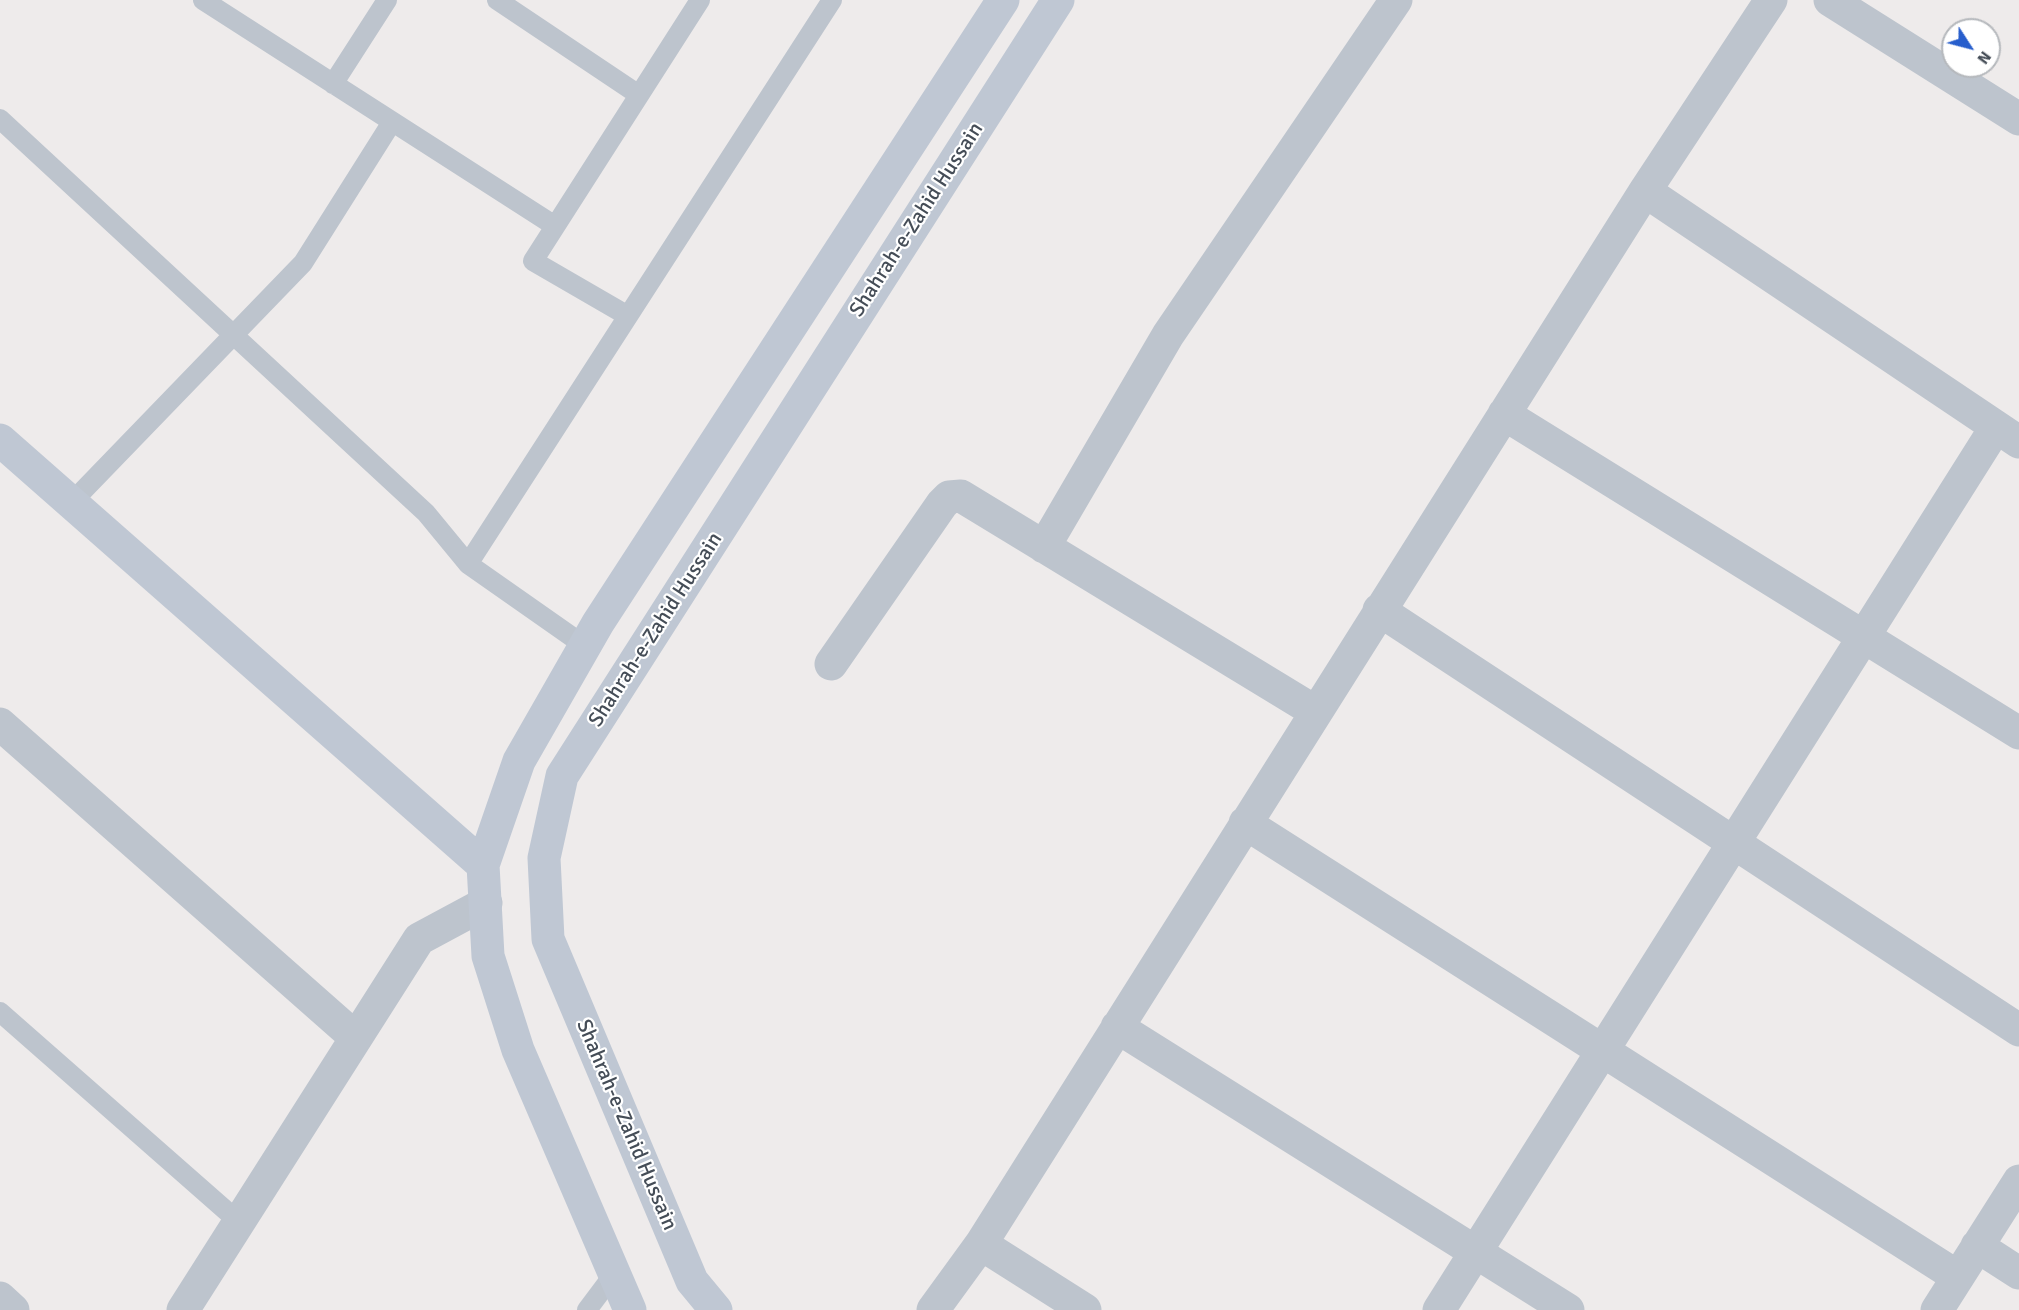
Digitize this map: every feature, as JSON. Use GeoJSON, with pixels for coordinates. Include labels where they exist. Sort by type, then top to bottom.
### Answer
{"type":"FeatureCollection","features":[{"type":"Feature","properties":{"kind":"main road"},"geometry":{"type":"LineString","coordinates":[[630,1310],[518,1050],[488,956],[483,865],[519,761],[598,623],[1003,0]]}},
{"type":"Feature","properties":{"kind":"main road","name":"Shahrah-e-Zahid Hussain"},"geometry":{"type":"LineString","coordinates":[[716,1310],[692,1281],[548,939],[544,858],[562,776],[1058,0]]}},
{"type":"Feature","properties":{"kind":"main road"},"geometry":{"type":"LineString","coordinates":[[0,441],[483,865]]}},
{"type":"Feature","properties":{"kind":"street"},"geometry":{"type":"LineString","coordinates":[[1044,547],[1168,335],[1396,0]]}},
{"type":"Feature","properties":{"kind":"street"},"geometry":{"type":"LineString","coordinates":[[933,1310],[981,1244],[1379,610],[1645,191],[1770,0]]}},
{"type":"Feature","properties":{"kind":"street"},"geometry":{"type":"LineString","coordinates":[[1830,0],[2019,119]]}},
{"type":"Feature","properties":{"kind":"street"},"geometry":{"type":"LineString","coordinates":[[1439,1310],[1864,637],[2008,434],[1645,191]]}},
{"type":"Feature","properties":{"kind":"street"},"geometry":{"type":"LineString","coordinates":[[1504,414],[2019,733]]}},
{"type":"Feature","properties":{"kind":"street"},"geometry":{"type":"LineString","coordinates":[[831,664],[942,504],[949,497],[962,496],[1316,712]]}},
{"type":"Feature","properties":{"kind":"street"},"geometry":{"type":"LineString","coordinates":[[1379,610],[2019,1030]]}},
{"type":"Feature","properties":{"kind":"street"},"geometry":{"type":"LineString","coordinates":[[0,724],[356,1038]]}},
{"type":"Feature","properties":{"kind":"street"},"geometry":{"type":"LineString","coordinates":[[1245,823],[1958,1277]]}},
{"type":"Feature","properties":{"kind":"street"},"geometry":{"type":"LineString","coordinates":[[183,1310],[419,939],[486,903]]}},
{"type":"Feature","properties":{"kind":"street"},"geometry":{"type":"LineString","coordinates":[[1118,1027],[1568,1310]]}},
{"type":"Feature","properties":{"kind":"street"},"geometry":{"type":"LineString","coordinates":[[1937,1310],[2019,1180]]}},
{"type":"Feature","properties":{"kind":"street"},"geometry":{"type":"LineString","coordinates":[[981,1244],[1085,1310]]}},
{"type":"Feature","properties":{"kind":"street"},"geometry":{"type":"LineString","coordinates":[[1977,1246],[2019,1272]]}},
{"type":"Feature","properties":{"kind":"street"},"geometry":{"type":"LineString","coordinates":[[0,1298],[13,1310]]}},
{"type":"Feature","properties":{"kind":"lane"},"geometry":{"type":"LineString","coordinates":[[203,0],[555,226]]}},
{"type":"Feature","properties":{"kind":"lane"},"geometry":{"type":"LineString","coordinates":[[333,84],[387,0]]}},
{"type":"Feature","properties":{"kind":"lane"},"geometry":{"type":"LineString","coordinates":[[497,0],[639,95]]}},
{"type":"Feature","properties":{"kind":"lane"},"geometry":{"type":"LineString","coordinates":[[628,316],[533,261],[699,0]]}},
{"type":"Feature","properties":{"kind":"lane"},"geometry":{"type":"LineString","coordinates":[[468,564],[832,0]]}},
{"type":"Feature","properties":{"kind":"lane"},"geometry":{"type":"LineString","coordinates":[[0,119],[426,513],[468,564],[585,646]]}},
{"type":"Feature","properties":{"kind":"lane"},"geometry":{"type":"LineString","coordinates":[[71,503],[303,263],[392,122]]}},
{"type":"Feature","properties":{"kind":"lane"},"geometry":{"type":"LineString","coordinates":[[0,1012],[238,1222]]}},
{"type":"Feature","properties":{"kind":"lane"},"geometry":{"type":"LineString","coordinates":[[587,1310],[614,1274]]}}]}
